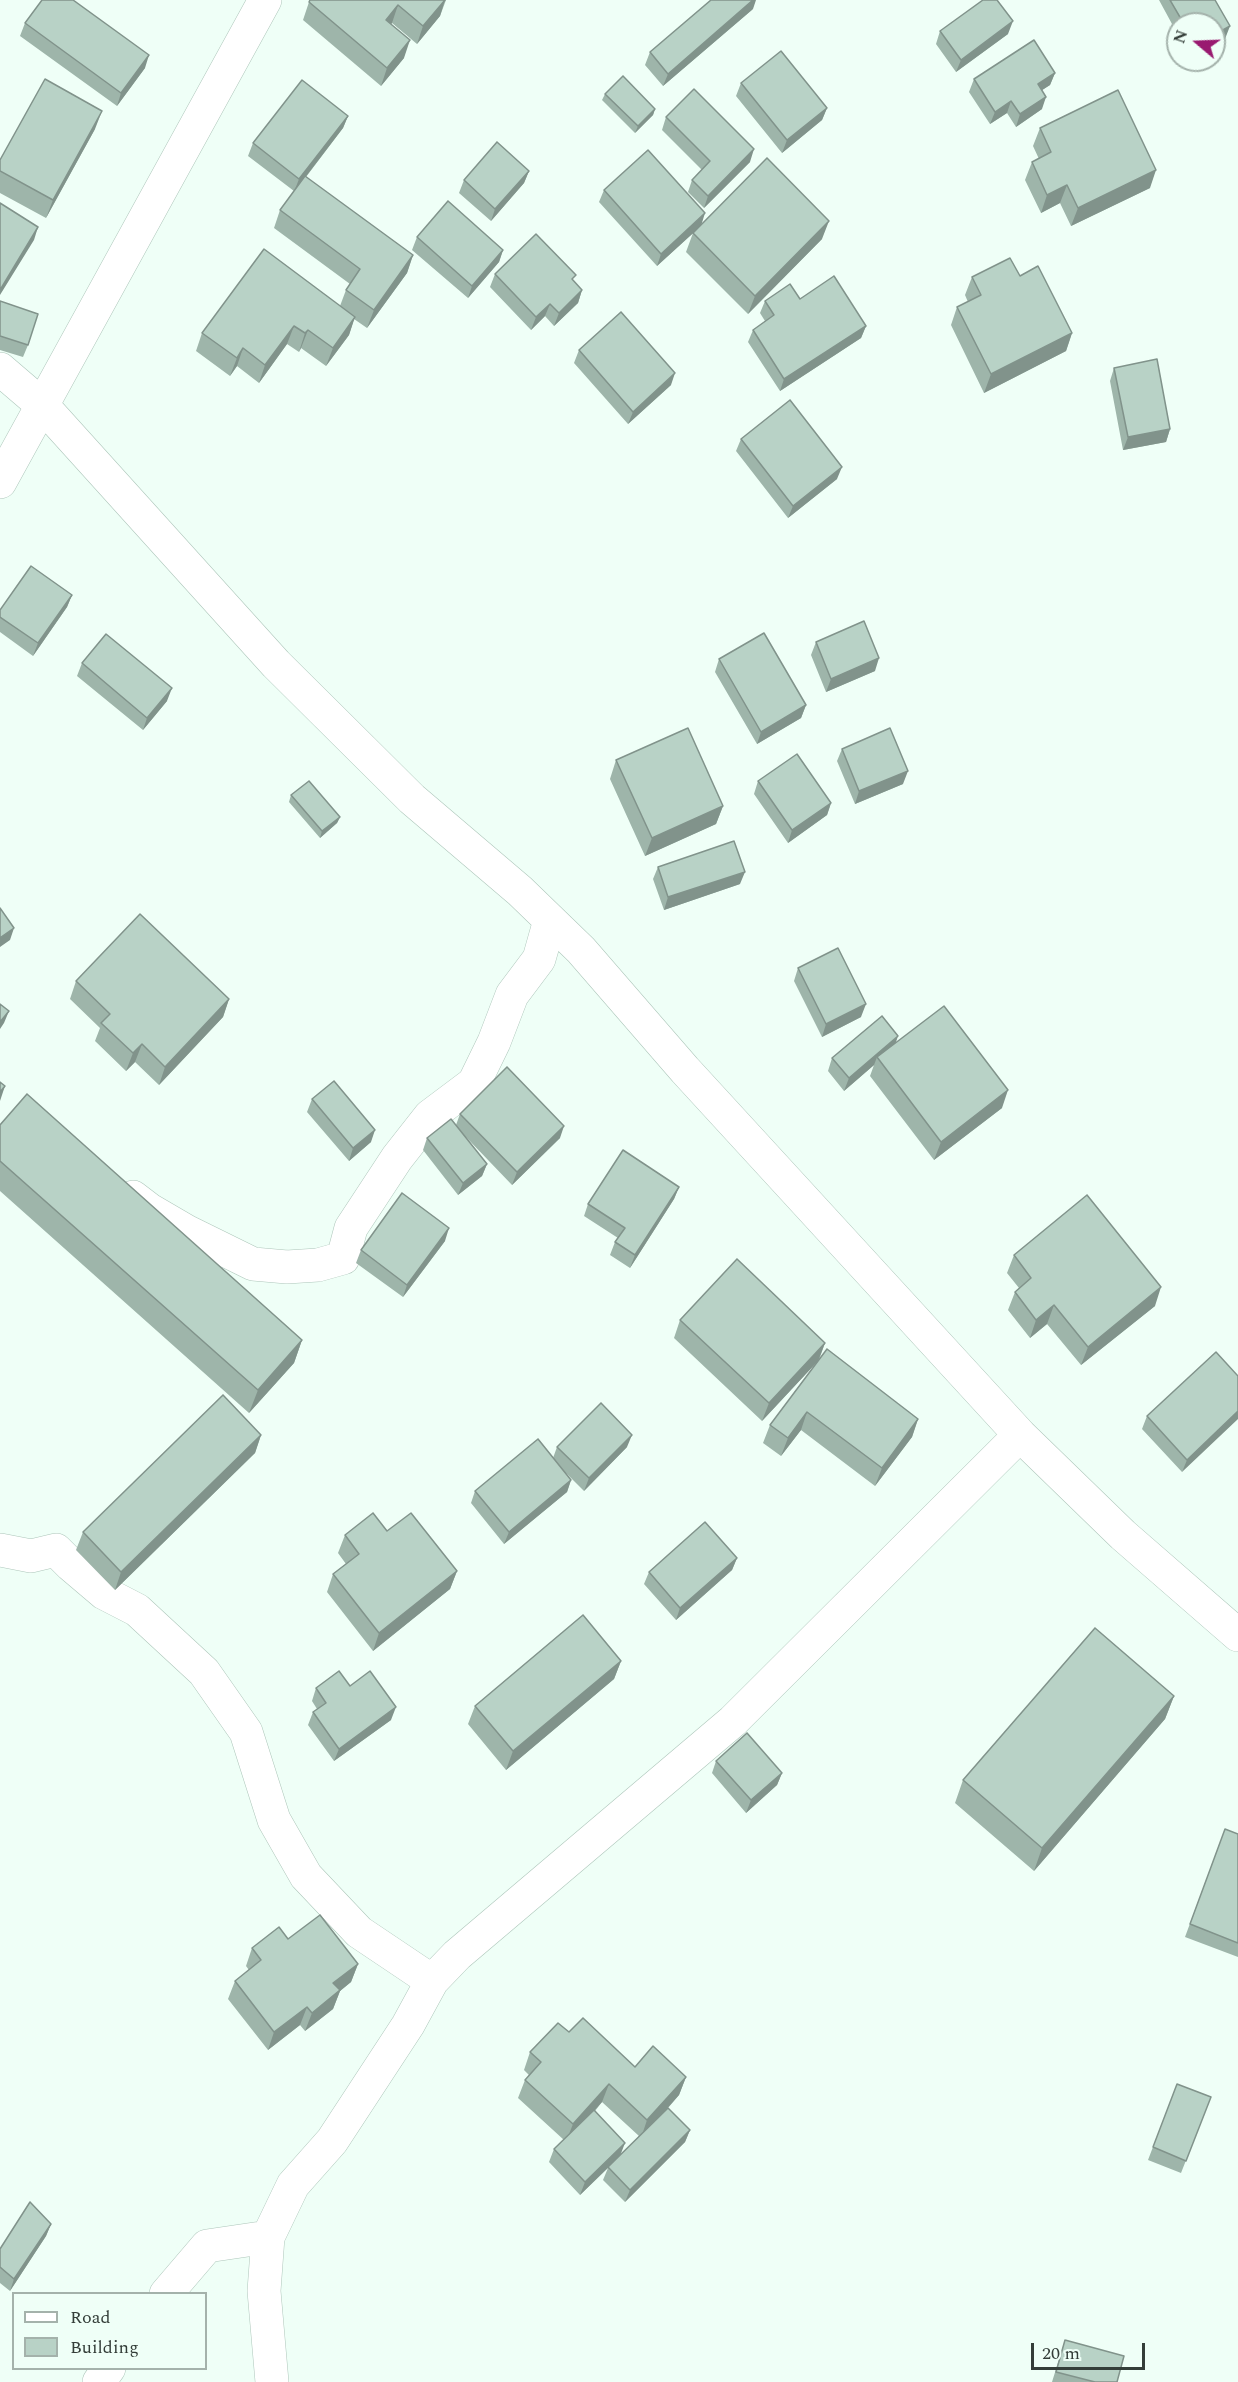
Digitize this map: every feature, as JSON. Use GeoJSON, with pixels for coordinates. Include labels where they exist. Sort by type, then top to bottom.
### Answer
{"type":"FeatureCollection","features":[{"type":"Feature","properties":{"kind":"street"},"geometry":{"type":"LineString","coordinates":[[0,482],[265,0]]}},
{"type":"Feature","properties":{"kind":"street"},"geometry":{"type":"LineString","coordinates":[[0,369],[42,405],[276,664],[412,799],[520,891],[582,950],[685,1070],[1020,1435],[1123,1535],[1238,1635]]}},
{"type":"Feature","properties":{"kind":"street"},"geometry":{"type":"LineString","coordinates":[[112,1180],[150,1210],[253,1264],[287,1268],[318,1265],[343,1258],[351,1228],[397,1158],[430,1116],[474,1083],[494,1042],[512,995],[539,959],[550,920]]}},
{"type":"Feature","properties":{"kind":"street"},"geometry":{"type":"LineString","coordinates":[[272,2382],[264,2291],[268,2237],[293,2185],[332,2141],[408,2025],[432,1981],[457,1955],[733,1721],[1020,1435]]}},
{"type":"Feature","properties":{"kind":"street"},"geometry":{"type":"LineString","coordinates":[[0,1550],[31,1556],[56,1550],[104,1593],[137,1610],[204,1672],[246,1732],[274,1820],[306,1876],[358,1932],[432,1981]]}},
{"type":"Feature","properties":{"kind":"street"},"geometry":{"type":"LineString","coordinates":[[168,2292],[207,2247],[268,2237]]}},
{"type":"Feature","properties":{"kind":"building"},"geometry":{"type":"Polygon","coordinates":[[[42,0],[73,0],[149,55],[121,93],[25,23],[42,0]]]}},
{"type":"Feature","properties":{"kind":"building"},"geometry":{"type":"Polygon","coordinates":[[[310,0],[445,0],[423,26],[398,5],[386,20],[410,40],[387,68],[309,2],[310,0]]]}},
{"type":"Feature","properties":{"kind":"building"},"geometry":{"type":"Polygon","coordinates":[[[711,0],[753,0],[668,74],[650,52],[711,0]]]}},
{"type":"Feature","properties":{"kind":"building"},"geometry":{"type":"Polygon","coordinates":[[[983,0],[997,0],[1013,21],[961,60],[940,31],[983,0]]]}},
{"type":"Feature","properties":{"kind":"building"},"geometry":{"type":"Polygon","coordinates":[[[1170,0],[1215,0],[1222,12],[1177,12],[1170,0]]]}},
{"type":"Feature","properties":{"kind":"building"},"geometry":{"type":"Polygon","coordinates":[[[1034,40],[1055,73],[1038,84],[1046,97],[1020,114],[1011,101],[995,112],[974,79],[1034,40]]]}},
{"type":"Feature","properties":{"kind":"building"},"geometry":{"type":"Polygon","coordinates":[[[781,51],[827,108],[787,140],[741,83],[781,51]]]}},
{"type":"Feature","properties":{"kind":"building"},"geometry":{"type":"Polygon","coordinates":[[[623,76],[655,109],[638,126],[605,94],[623,76]]]}},
{"type":"Feature","properties":{"kind":"building"},"geometry":{"type":"Polygon","coordinates":[[[45,79],[102,111],[53,200],[0,171],[0,160],[45,79]]]}},
{"type":"Feature","properties":{"kind":"building"},"geometry":{"type":"Polygon","coordinates":[[[302,80],[348,116],[299,179],[253,143],[302,80]]]}},
{"type":"Feature","properties":{"kind":"building"},"geometry":{"type":"Polygon","coordinates":[[[694,89],[754,149],[708,196],[692,180],[710,161],[666,117],[694,89]]]}},
{"type":"Feature","properties":{"kind":"building"},"geometry":{"type":"Polygon","coordinates":[[[1118,90],[1156,170],[1078,208],[1067,185],[1047,195],[1032,162],[1051,152],[1040,128],[1118,90]]]}},
{"type":"Feature","properties":{"kind":"building"},"geometry":{"type":"Polygon","coordinates":[[[497,142],[529,171],[495,209],[464,180],[497,142]]]}},
{"type":"Feature","properties":{"kind":"building"},"geometry":{"type":"Polygon","coordinates":[[[648,150],[705,213],[661,254],[604,190],[648,150]]]}},
{"type":"Feature","properties":{"kind":"building"},"geometry":{"type":"Polygon","coordinates":[[[767,158],[829,221],[755,296],[693,233],[767,158]]]}},
{"type":"Feature","properties":{"kind":"building"},"geometry":{"type":"Polygon","coordinates":[[[305,176],[413,255],[374,310],[346,290],[360,269],[280,210],[305,176]]]}},
{"type":"Feature","properties":{"kind":"building"},"geometry":{"type":"Polygon","coordinates":[[[448,201],[503,250],[472,286],[417,237],[448,201]]]}},
{"type":"Feature","properties":{"kind":"building"},"geometry":{"type":"Polygon","coordinates":[[[0,203],[38,227],[0,290],[0,203]]]}},
{"type":"Feature","properties":{"kind":"building"},"geometry":{"type":"Polygon","coordinates":[[[536,234],[576,275],[572,279],[582,290],[559,313],[550,304],[536,317],[495,274],[536,234]]]}},
{"type":"Feature","properties":{"kind":"building"},"geometry":{"type":"Polygon","coordinates":[[[264,249],[355,317],[333,348],[308,330],[305,333],[294,326],[265,365],[243,348],[237,358],[202,333],[264,249]]]}},
{"type":"Feature","properties":{"kind":"building"},"geometry":{"type":"Polygon","coordinates":[[[1010,258],[1020,276],[1038,266],[1072,333],[991,374],[957,307],[981,295],[972,277],[1010,258]]]}},
{"type":"Feature","properties":{"kind":"building"},"geometry":{"type":"Polygon","coordinates":[[[834,276],[866,326],[784,379],[753,330],[774,315],[765,301],[790,284],[800,299],[834,276]]]}},
{"type":"Feature","properties":{"kind":"building"},"geometry":{"type":"Polygon","coordinates":[[[0,301],[38,314],[28,345],[0,336],[0,301]]]}},
{"type":"Feature","properties":{"kind":"building"},"geometry":{"type":"Polygon","coordinates":[[[621,312],[675,373],[633,412],[579,350],[621,312]]]}},
{"type":"Feature","properties":{"kind":"building"},"geometry":{"type":"Polygon","coordinates":[[[1157,359],[1170,429],[1128,437],[1114,368],[1157,359]]]}},
{"type":"Feature","properties":{"kind":"building"},"geometry":{"type":"Polygon","coordinates":[[[790,400],[842,467],[793,506],[741,439],[790,400]]]}},
{"type":"Feature","properties":{"kind":"building"},"geometry":{"type":"Polygon","coordinates":[[[31,566],[72,595],[38,643],[0,617],[0,610],[31,566]]]}},
{"type":"Feature","properties":{"kind":"building"},"geometry":{"type":"Polygon","coordinates":[[[864,621],[879,658],[831,679],[816,642],[864,621]]]}},
{"type":"Feature","properties":{"kind":"building"},"geometry":{"type":"Polygon","coordinates":[[[764,633],[806,705],[761,732],[719,659],[764,633]]]}},
{"type":"Feature","properties":{"kind":"building"},"geometry":{"type":"Polygon","coordinates":[[[106,634],[172,688],[147,718],[82,663],[106,634]]]}},
{"type":"Feature","properties":{"kind":"building"},"geometry":{"type":"Polygon","coordinates":[[[688,728],[723,806],[652,838],[616,760],[688,728]]]}},
{"type":"Feature","properties":{"kind":"building"},"geometry":{"type":"Polygon","coordinates":[[[890,728],[908,771],[859,791],[842,749],[890,728]]]}},
{"type":"Feature","properties":{"kind":"building"},"geometry":{"type":"Polygon","coordinates":[[[797,754],[831,803],[792,830],[758,781],[797,754]]]}},
{"type":"Feature","properties":{"kind":"building"},"geometry":{"type":"Polygon","coordinates":[[[309,781],[340,817],[322,831],[291,795],[309,781]]]}},
{"type":"Feature","properties":{"kind":"building"},"geometry":{"type":"Polygon","coordinates":[[[734,841],[745,872],[668,897],[658,867],[734,841]]]}},
{"type":"Feature","properties":{"kind":"building"},"geometry":{"type":"Polygon","coordinates":[[[0,908],[14,928],[0,938],[0,908]]]}},
{"type":"Feature","properties":{"kind":"building"},"geometry":{"type":"Polygon","coordinates":[[[140,914],[229,999],[165,1067],[142,1044],[133,1053],[101,1023],[110,1014],[76,981],[140,914]]]}},
{"type":"Feature","properties":{"kind":"building"},"geometry":{"type":"Polygon","coordinates":[[[838,948],[866,1004],[826,1024],[798,968],[838,948]]]}},
{"type":"Feature","properties":{"kind":"building"},"geometry":{"type":"Polygon","coordinates":[[[0,1004],[9,1011],[0,1022],[0,1004]]]}},
{"type":"Feature","properties":{"kind":"building"},"geometry":{"type":"Polygon","coordinates":[[[944,1006],[1008,1090],[941,1142],[877,1057],[944,1006]]]}},
{"type":"Feature","properties":{"kind":"building"},"geometry":{"type":"Polygon","coordinates":[[[882,1016],[898,1036],[849,1078],[832,1058],[882,1016]]]}},
{"type":"Feature","properties":{"kind":"building"},"geometry":{"type":"Polygon","coordinates":[[[507,1067],[564,1126],[517,1172],[460,1114],[507,1067]]]}},
{"type":"Feature","properties":{"kind":"building"},"geometry":{"type":"Polygon","coordinates":[[[334,1081],[375,1130],[353,1148],[312,1099],[334,1081]]]}},
{"type":"Feature","properties":{"kind":"building"},"geometry":{"type":"Polygon","coordinates":[[[0,1082],[5,1086],[0,1092],[0,1082]]]}},
{"type":"Feature","properties":{"kind":"building"},"geometry":{"type":"Polygon","coordinates":[[[27,1094],[302,1340],[258,1390],[0,1161],[0,1125],[27,1094]]]}},
{"type":"Feature","properties":{"kind":"building"},"geometry":{"type":"Polygon","coordinates":[[[451,1119],[487,1164],[463,1183],[427,1138],[451,1119]]]}},
{"type":"Feature","properties":{"kind":"building"},"geometry":{"type":"Polygon","coordinates":[[[623,1150],[679,1187],[635,1255],[615,1242],[625,1228],[588,1204],[623,1150]]]}},
{"type":"Feature","properties":{"kind":"building"},"geometry":{"type":"Polygon","coordinates":[[[402,1193],[449,1228],[407,1285],[361,1250],[402,1193]]]}},
{"type":"Feature","properties":{"kind":"building"},"geometry":{"type":"Polygon","coordinates":[[[1087,1195],[1161,1287],[1088,1347],[1054,1305],[1036,1320],[1015,1292],[1031,1278],[1014,1255],[1087,1195]]]}},
{"type":"Feature","properties":{"kind":"building"},"geometry":{"type":"Polygon","coordinates":[[[737,1259],[825,1343],[769,1403],[680,1320],[737,1259]]]}},
{"type":"Feature","properties":{"kind":"building"},"geometry":{"type":"Polygon","coordinates":[[[827,1349],[918,1419],[882,1468],[807,1412],[788,1438],[770,1425],[827,1349]]]}},
{"type":"Feature","properties":{"kind":"building"},"geometry":{"type":"Polygon","coordinates":[[[1216,1352],[1238,1376],[1238,1411],[1187,1460],[1147,1416],[1216,1352]]]}},
{"type":"Feature","properties":{"kind":"building"},"geometry":{"type":"Polygon","coordinates":[[[223,1395],[261,1435],[121,1572],[83,1532],[223,1395]]]}},
{"type":"Feature","properties":{"kind":"building"},"geometry":{"type":"Polygon","coordinates":[[[601,1403],[632,1435],[589,1478],[557,1447],[601,1403]]]}},
{"type":"Feature","properties":{"kind":"building"},"geometry":{"type":"Polygon","coordinates":[[[538,1439],[571,1480],[509,1532],[475,1491],[538,1439]]]}},
{"type":"Feature","properties":{"kind":"building"},"geometry":{"type":"Polygon","coordinates":[[[373,1513],[387,1531],[411,1513],[457,1571],[379,1633],[333,1574],[359,1554],[345,1535],[373,1513]]]}},
{"type":"Feature","properties":{"kind":"building"},"geometry":{"type":"Polygon","coordinates":[[[705,1522],[737,1558],[680,1608],[649,1572],[705,1522]]]}},
{"type":"Feature","properties":{"kind":"building"},"geometry":{"type":"Polygon","coordinates":[[[583,1615],[621,1661],[513,1751],[475,1706],[583,1615]]]}},
{"type":"Feature","properties":{"kind":"building"},"geometry":{"type":"Polygon","coordinates":[[[1095,1628],[1174,1696],[1042,1848],[963,1780],[1095,1628]]]}},
{"type":"Feature","properties":{"kind":"building"},"geometry":{"type":"Polygon","coordinates":[[[339,1671],[350,1686],[370,1671],[396,1707],[339,1749],[313,1712],[326,1703],[316,1688],[339,1671]]]}},
{"type":"Feature","properties":{"kind":"building"},"geometry":{"type":"Polygon","coordinates":[[[747,1733],[782,1773],[751,1800],[716,1761],[747,1733]]]}},
{"type":"Feature","properties":{"kind":"building"},"geometry":{"type":"Polygon","coordinates":[[[1225,1829],[1238,1834],[1238,1943],[1190,1924],[1225,1829]]]}},
{"type":"Feature","properties":{"kind":"building"},"geometry":{"type":"Polygon","coordinates":[[[320,1915],[358,1964],[333,1983],[340,1990],[312,2013],[307,2007],[274,2032],[235,1981],[261,1960],[252,1948],[279,1927],[288,1939],[320,1915]]]}},
{"type":"Feature","properties":{"kind":"building"},"geometry":{"type":"Polygon","coordinates":[[[583,2018],[635,2067],[653,2046],[686,2077],[647,2120],[609,2084],[573,2124],[525,2080],[541,2062],[530,2052],[558,2023],[569,2032],[583,2018]]]}},
{"type":"Feature","properties":{"kind":"building"},"geometry":{"type":"Polygon","coordinates":[[[1177,2084],[1211,2097],[1186,2161],[1153,2147],[1177,2084]]]}},
{"type":"Feature","properties":{"kind":"building"},"geometry":{"type":"Polygon","coordinates":[[[668,2108],[690,2130],[630,2190],[608,2167],[668,2108]]]}},
{"type":"Feature","properties":{"kind":"building"},"geometry":{"type":"Polygon","coordinates":[[[594,2110],[625,2143],[585,2182],[554,2149],[594,2110]]]}},
{"type":"Feature","properties":{"kind":"building"},"geometry":{"type":"Polygon","coordinates":[[[30,2202],[51,2224],[14,2279],[0,2267],[0,2249],[30,2202]]]}},
{"type":"Feature","properties":{"kind":"building"},"geometry":{"type":"Polygon","coordinates":[[[1065,2340],[1124,2356],[1117,2382],[1095,2382],[1056,2372],[1065,2340]]]}}]}
